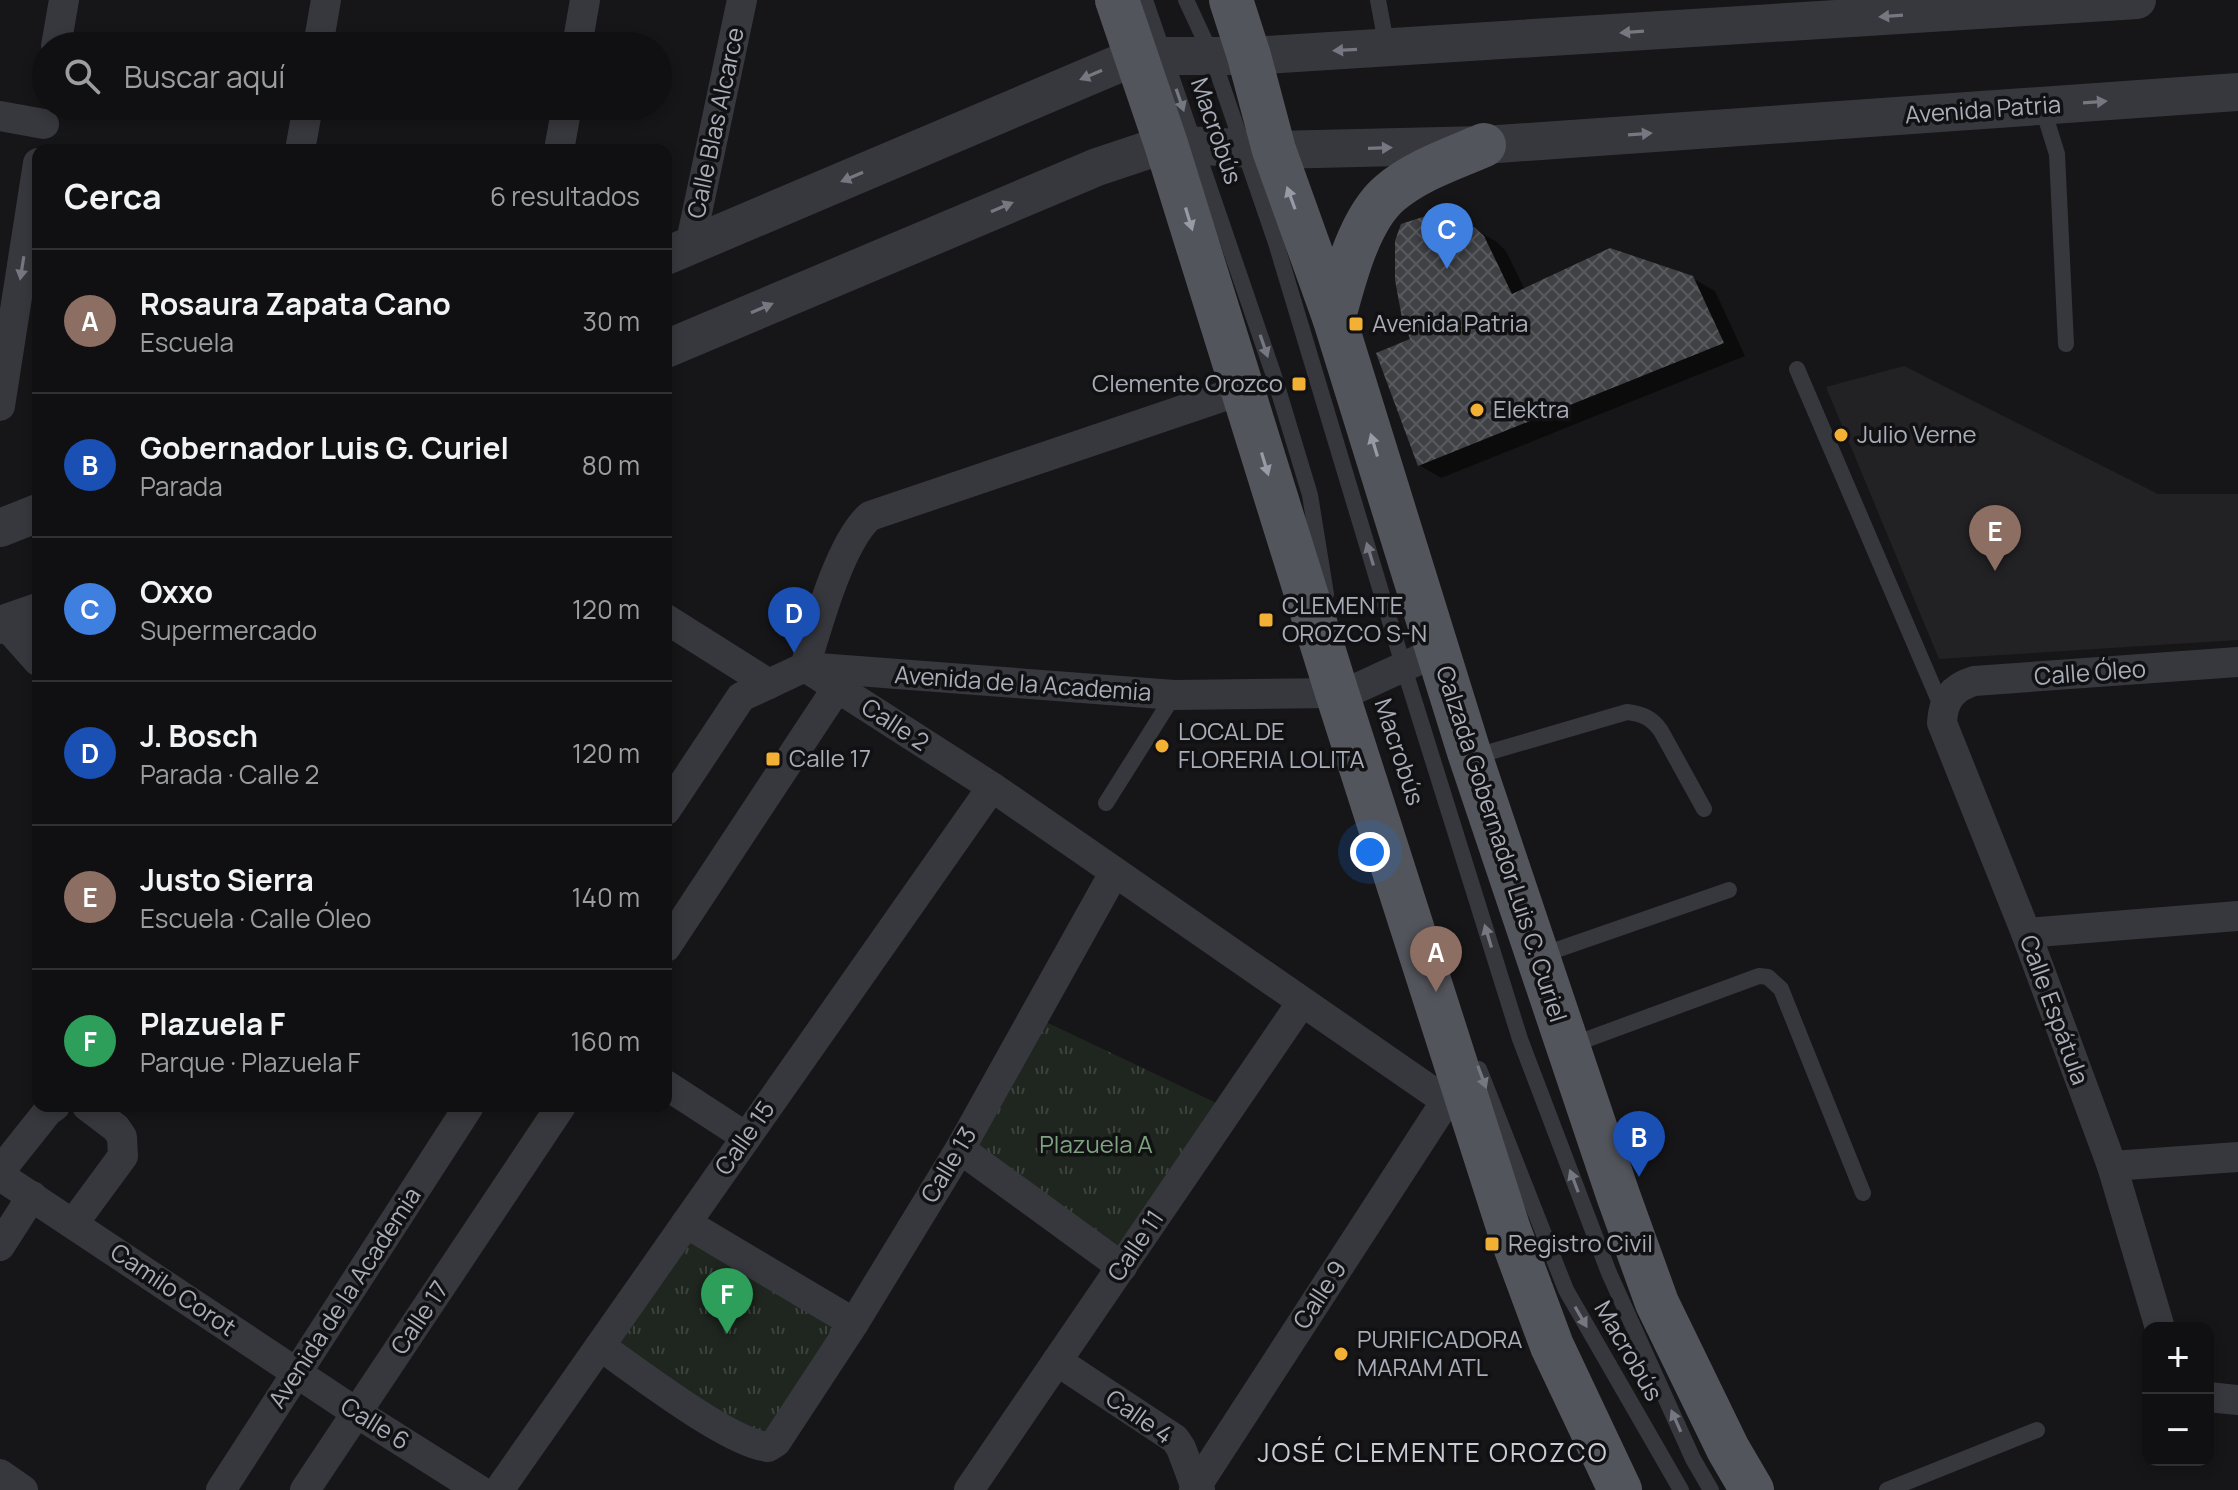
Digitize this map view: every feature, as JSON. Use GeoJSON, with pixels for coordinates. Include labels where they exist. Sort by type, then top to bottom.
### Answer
{"type":"FeatureCollection","features":[{"type":"Feature","properties":{"kind":"main road"},"geometry":{"type":"LineString","coordinates":[[1117,0],[1151,55],[1181,145],[1242,390],[1345,692],[1509,1230],[1552,1346],[1620,1490]]}},
{"type":"Feature","properties":{"kind":"main road","name":"Calzada Gobernador Luis C. Curiel"},"geometry":{"type":"LineString","coordinates":[[1231,0],[1231,56],[1259,150],[1334,317],[1421,660],[1472,757],[1567,1047],[1657,1303],[1728,1449],[1752,1490]]}},
{"type":"Feature","properties":{"kind":"main road"},"geometry":{"type":"LineString","coordinates":[[1334,317],[1349,264],[1366,226],[1388,195],[1422,172],[1484,145]]}},
{"type":"Feature","properties":{"kind":"street"},"geometry":{"type":"LineString","coordinates":[[58,32],[64,0]]}},
{"type":"Feature","properties":{"kind":"street"},"geometry":{"type":"LineString","coordinates":[[320,32],[326,0]]}},
{"type":"Feature","properties":{"kind":"street"},"geometry":{"type":"LineString","coordinates":[[579,32],[585,0]]}},
{"type":"Feature","properties":{"kind":"street","name":"Calle Blas Alcarce"},"geometry":{"type":"LineString","coordinates":[[678,251],[742,0]]}},
{"type":"Feature","properties":{"kind":"street"},"geometry":{"type":"LineString","coordinates":[[678,251],[1151,55],[1231,56],[1387,48],[1814,10],[2137,0]]}},
{"type":"Feature","properties":{"kind":"street","name":"Avenida Patria"},"geometry":{"type":"LineString","coordinates":[[672,346],[1097,167],[1181,145],[1259,150],[1484,145],[2238,92]]}},
{"type":"Feature","properties":{"kind":"street"},"geometry":{"type":"LineString","coordinates":[[0,116],[44,127]]}},
{"type":"Feature","properties":{"kind":"street"},"geometry":{"type":"LineString","coordinates":[[301,144],[305,120]]}},
{"type":"Feature","properties":{"kind":"street"},"geometry":{"type":"LineString","coordinates":[[560,144],[564,120]]}},
{"type":"Feature","properties":{"kind":"street"},"geometry":{"type":"LineString","coordinates":[[0,406],[32,201]]}},
{"type":"Feature","properties":{"kind":"street"},"geometry":{"type":"LineString","coordinates":[[805,667],[850,543],[858,526],[870,516],[1242,390]]}},
{"type":"Feature","properties":{"kind":"street"},"geometry":{"type":"LineString","coordinates":[[0,528],[32,515]]}},
{"type":"Feature","properties":{"kind":"street"},"geometry":{"type":"LineString","coordinates":[[14,620],[32,651]]}},
{"type":"Feature","properties":{"kind":"street"},"geometry":{"type":"LineString","coordinates":[[672,623],[769,684]]}},
{"type":"Feature","properties":{"kind":"street","name":"Avenida de la Academia"},"geometry":{"type":"LineString","coordinates":[[672,801],[741,697],[805,667],[1174,695],[1345,692],[1421,660]]}},
{"type":"Feature","properties":{"kind":"street","name":"Calle Óleo"},"geometry":{"type":"LineString","coordinates":[[1945,704],[1958,686],[1974,681],[2238,662]]}},
{"type":"Feature","properties":{"kind":"street","name":"Calle 2"},"geometry":{"type":"LineString","coordinates":[[805,667],[992,787],[1446,1101]]}},
{"type":"Feature","properties":{"kind":"street"},"geometry":{"type":"LineString","coordinates":[[672,938],[837,688]]}},
{"type":"Feature","properties":{"kind":"street","name":"Calle Espátula"},"geometry":{"type":"LineString","coordinates":[[1945,704],[1942,723],[2026,933],[2112,1166],[2158,1322]]}},
{"type":"Feature","properties":{"kind":"street","name":"Calle 15"},"geometry":{"type":"LineString","coordinates":[[499,1490],[992,787]]}},
{"type":"Feature","properties":{"kind":"street","name":"Calle 13"},"geometry":{"type":"LineString","coordinates":[[600,1346],[688,1406],[747,1441],[768,1447],[781,1436],[960,1149],[1114,873]]}},
{"type":"Feature","properties":{"kind":"street"},"geometry":{"type":"LineString","coordinates":[[2026,933],[2238,916]]}},
{"type":"Feature","properties":{"kind":"street","name":"Calle 11"},"geometry":{"type":"LineString","coordinates":[[969,1490],[1302,1002]]}},
{"type":"Feature","properties":{"kind":"street"},"geometry":{"type":"LineString","coordinates":[[672,1089],[746,1137]]}},
{"type":"Feature","properties":{"kind":"street","name":"Calle 9"},"geometry":{"type":"LineString","coordinates":[[1197,1489],[1446,1101]]}},
{"type":"Feature","properties":{"kind":"street","name":"Camilo Corot"},"geometry":{"type":"LineString","coordinates":[[47,1112],[3,1169],[5,1179],[273,1357]]}},
{"type":"Feature","properties":{"kind":"street"},"geometry":{"type":"LineString","coordinates":[[73,1224],[123,1156],[122,1137],[116,1128],[95,1112]]}},
{"type":"Feature","properties":{"kind":"street","name":"Avenida de la Academia"},"geometry":{"type":"LineString","coordinates":[[221,1490],[465,1112]]}},
{"type":"Feature","properties":{"kind":"street","name":"Calle 17"},"geometry":{"type":"LineString","coordinates":[[305,1490],[557,1112]]}},
{"type":"Feature","properties":{"kind":"street"},"geometry":{"type":"LineString","coordinates":[[960,1149],[1122,1267]]}},
{"type":"Feature","properties":{"kind":"street"},"geometry":{"type":"LineString","coordinates":[[2112,1166],[2238,1157]]}},
{"type":"Feature","properties":{"kind":"street"},"geometry":{"type":"LineString","coordinates":[[0,1246],[32,1196]]}},
{"type":"Feature","properties":{"kind":"street"},"geometry":{"type":"LineString","coordinates":[[686,1223],[854,1323]]}},
{"type":"Feature","properties":{"kind":"street","name":"Calle 6"},"geometry":{"type":"LineString","coordinates":[[273,1357],[479,1490]]}},
{"type":"Feature","properties":{"kind":"street","name":"Calle 4"},"geometry":{"type":"LineString","coordinates":[[1057,1361],[1175,1439],[1197,1489]]}},
{"type":"Feature","properties":{"kind":"street"},"geometry":{"type":"LineString","coordinates":[[2214,1398],[2238,1400]]}},
{"type":"Feature","properties":{"kind":"street"},"geometry":{"type":"LineString","coordinates":[[0,1474],[23,1490]]}},
{"type":"Feature","properties":{"kind":"lane","name":"Macrobús"},"geometry":{"type":"LineString","coordinates":[[1145,0],[1151,55]]}},
{"type":"Feature","properties":{"kind":"lane","name":"Macrobús"},"geometry":{"type":"LineString","coordinates":[[1186,0],[1231,56]]}},
{"type":"Feature","properties":{"kind":"lane"},"geometry":{"type":"LineString","coordinates":[[1378,0],[1387,48]]}},
{"type":"Feature","properties":{"kind":"lane"},"geometry":{"type":"LineString","coordinates":[[2042,106],[2057,154],[2066,344]]}},
{"type":"Feature","properties":{"kind":"lane","name":"Macrobús"},"geometry":{"type":"LineString","coordinates":[[1181,145],[1310,495],[1345,692],[1377,763]]}},
{"type":"Feature","properties":{"kind":"lane","name":"Macrobús"},"geometry":{"type":"LineString","coordinates":[[1259,150],[1276,243],[1421,660],[1520,1039],[1609,1273],[1693,1459],[1711,1490]]}},
{"type":"Feature","properties":{"kind":"lane"},"geometry":{"type":"LineString","coordinates":[[1797,369],[1945,704]]}},
{"type":"Feature","properties":{"kind":"lane"},"geometry":{"type":"LineString","coordinates":[[1106,803],[1174,695]]}},
{"type":"Feature","properties":{"kind":"lane"},"geometry":{"type":"LineString","coordinates":[[1472,757],[1627,712],[1637,713],[1647,716],[1661,731],[1704,809]]}},
{"type":"Feature","properties":{"kind":"lane"},"geometry":{"type":"LineString","coordinates":[[1537,957],[1729,890]]}},
{"type":"Feature","properties":{"kind":"lane"},"geometry":{"type":"LineString","coordinates":[[1567,1047],[1752,979],[1768,977],[1781,989],[1863,1193]]}},
{"type":"Feature","properties":{"kind":"lane","name":"Macrobús"},"geometry":{"type":"LineString","coordinates":[[1475,1058],[1566,1290],[1681,1490]]}},
{"type":"Feature","properties":{"kind":"lane"},"geometry":{"type":"LineString","coordinates":[[1887,1490],[2037,1430]]}},
{"type":"Feature","properties":{"kind":"shaded area"},"geometry":{"type":"Polygon","coordinates":[[[1904,366],[2158,494],[2238,494],[2238,640],[1939,659],[1826,387],[1904,366]]]}},
{"type":"Feature","properties":{"kind":"green space","name":"Plazuela A"},"geometry":{"type":"Polygon","coordinates":[[[1046,1022],[1229,1109],[1122,1267],[962,1166],[1046,1022]]]}},
{"type":"Feature","properties":{"kind":"green space"},"geometry":{"type":"Polygon","coordinates":[[[686,1223],[854,1323],[768,1447],[600,1346],[686,1223]]]}},
{"type":"Feature","properties":{"kind":"building","name":"Elektra"},"geometry":{"type":"Polygon","coordinates":[[[1432,214],[1440,226],[1474,227],[1484,236],[1512,294],[1610,248],[1693,276],[1724,343],[1418,466],[1376,353],[1410,339],[1402,318],[1395,280],[1395,241],[1401,224],[1432,214]]]}},
{"type":"Feature","properties":{"kind":"place","name":"Oxxo"},"geometry":{"type":"Point","coordinates":[1447,269]}},
{"type":"Feature","properties":{"kind":"place","name":"Avenida Patria"},"geometry":{"type":"Point","coordinates":[1356,324]}},
{"type":"Feature","properties":{"kind":"place","name":"Clemente Orozco"},"geometry":{"type":"Point","coordinates":[1299,384]}},
{"type":"Feature","properties":{"kind":"place","name":"Elektra"},"geometry":{"type":"Point","coordinates":[1477,410]}},
{"type":"Feature","properties":{"kind":"place","name":"Julio Verne"},"geometry":{"type":"Point","coordinates":[1841,435]}},
{"type":"Feature","properties":{"kind":"place","name":"Justo Sierra"},"geometry":{"type":"Point","coordinates":[1995,571]}},
{"type":"Feature","properties":{"kind":"place","name":"CLEMENTE OROZCO S-N"},"geometry":{"type":"Point","coordinates":[1266,620]}},
{"type":"Feature","properties":{"kind":"place","name":"J. Bosch"},"geometry":{"type":"Point","coordinates":[794,653]}},
{"type":"Feature","properties":{"kind":"place","name":"LOCAL DE FLORERIA LOLITA"},"geometry":{"type":"Point","coordinates":[1162,746]}},
{"type":"Feature","properties":{"kind":"place","name":"Calle 17"},"geometry":{"type":"Point","coordinates":[773,759]}},
{"type":"Feature","properties":{"kind":"place","name":"Rosaura Zapata Cano"},"geometry":{"type":"Point","coordinates":[1436,992]}},
{"type":"Feature","properties":{"kind":"place","name":"Gobernador Luis G. Curiel"},"geometry":{"type":"Point","coordinates":[1639,1177]}},
{"type":"Feature","properties":{"kind":"place","name":"Registro Civil"},"geometry":{"type":"Point","coordinates":[1492,1244]}},
{"type":"Feature","properties":{"kind":"place","name":"Plazuela F"},"geometry":{"type":"Point","coordinates":[727,1334]}},
{"type":"Feature","properties":{"kind":"place","name":"PURIFICADORA MARAM ATL"},"geometry":{"type":"Point","coordinates":[1341,1354]}},
{"type":"Feature","properties":{"kind":"district","name":"JOSÉ CLEMENTE OROZCO"},"geometry":{"type":"Point","coordinates":[1433,1453]}}]}
